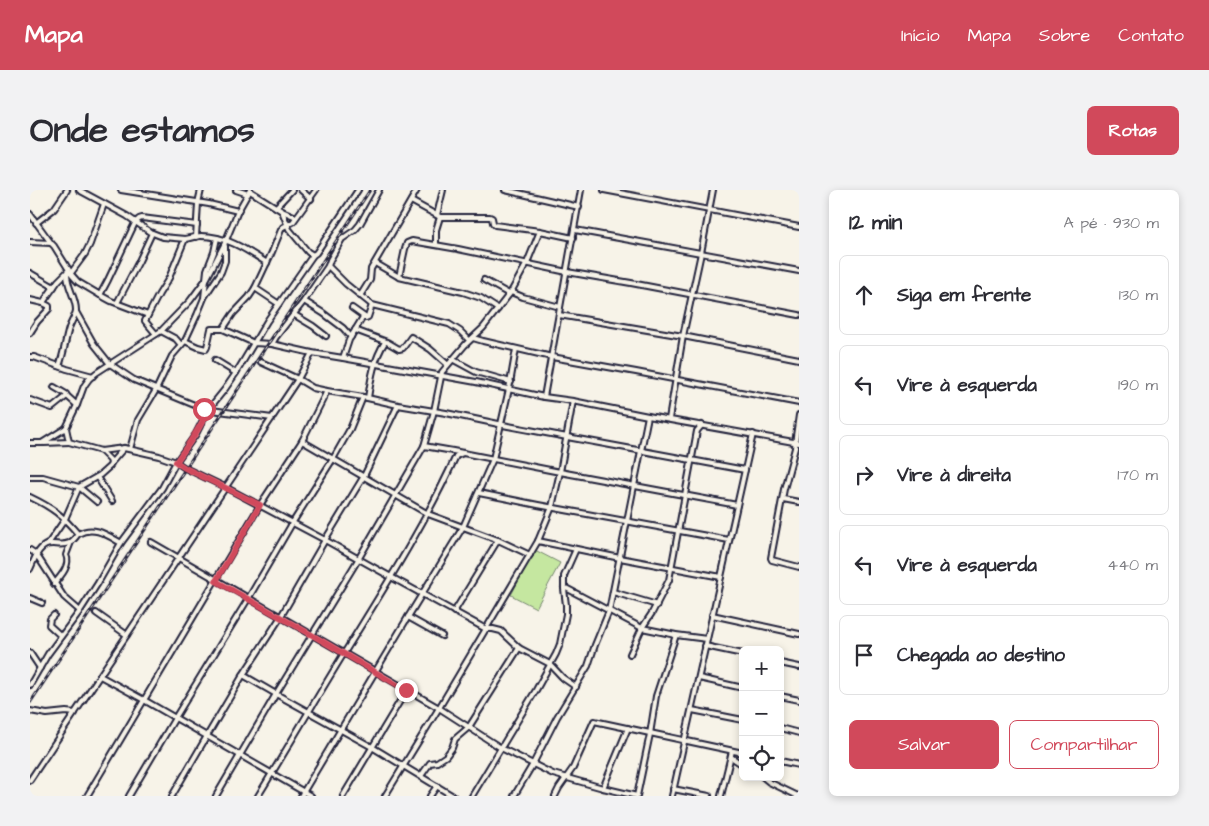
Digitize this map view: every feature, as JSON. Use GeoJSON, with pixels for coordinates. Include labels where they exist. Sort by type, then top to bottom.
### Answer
{"type":"FeatureCollection","features":[{"type":"Feature","properties":{"kind":"street"},"geometry":{"type":"LineString","coordinates":[[36,223],[54,209],[67,190]]}},
{"type":"Feature","properties":{"kind":"street"},"geometry":{"type":"LineString","coordinates":[[78,190],[126,216],[152,233],[163,237],[185,239],[196,236],[227,240],[244,248],[267,263]]}},
{"type":"Feature","properties":{"kind":"street"},"geometry":{"type":"LineString","coordinates":[[121,190],[238,211]]}},
{"type":"Feature","properties":{"kind":"street"},"geometry":{"type":"LineString","coordinates":[[196,236],[198,203],[201,190]]}},
{"type":"Feature","properties":{"kind":"street"},"geometry":{"type":"LineString","coordinates":[[237,190],[249,192],[296,217]]}},
{"type":"Feature","properties":{"kind":"street"},"geometry":{"type":"LineString","coordinates":[[276,207],[292,190]]}},
{"type":"Feature","properties":{"kind":"street"},"geometry":{"type":"LineString","coordinates":[[301,190],[310,199]]}},
{"type":"Feature","properties":{"kind":"street"},"geometry":{"type":"LineString","coordinates":[[223,329],[255,288],[281,230],[293,222],[316,190]]}},
{"type":"Feature","properties":{"kind":"street"},"geometry":{"type":"LineString","coordinates":[[30,685],[48,654],[98,583],[121,543],[162,488],[176,462],[196,434],[208,410],[236,373],[267,321],[313,255],[316,254],[358,190]]}},
{"type":"Feature","properties":{"kind":"street"},"geometry":{"type":"LineString","coordinates":[[272,344],[328,266],[342,239],[360,224],[380,190]]}},
{"type":"Feature","properties":{"kind":"street"},"geometry":{"type":"LineString","coordinates":[[360,296],[370,280],[371,269],[417,190]]}},
{"type":"Feature","properties":{"kind":"street"},"geometry":{"type":"LineString","coordinates":[[436,246],[436,230],[443,190]]}},
{"type":"Feature","properties":{"kind":"street"},"geometry":{"type":"LineString","coordinates":[[505,190],[578,207]]}},
{"type":"Feature","properties":{"kind":"street"},"geometry":{"type":"LineString","coordinates":[[544,397],[581,190]]}},
{"type":"Feature","properties":{"kind":"street"},"geometry":{"type":"LineString","coordinates":[[604,190],[799,227]]}},
{"type":"Feature","properties":{"kind":"street"},"geometry":{"type":"LineString","coordinates":[[669,419],[683,336],[713,190]]}},
{"type":"Feature","properties":{"kind":"street"},"geometry":{"type":"LineString","coordinates":[[42,443],[66,428],[84,386],[89,379],[161,331],[190,301],[207,278],[227,240],[238,211],[249,192]]}},
{"type":"Feature","properties":{"kind":"street"},"geometry":{"type":"LineString","coordinates":[[411,201],[438,216],[490,217],[495,225],[573,238]]}},
{"type":"Feature","properties":{"kind":"street"},"geometry":{"type":"LineString","coordinates":[[43,303],[54,287],[87,249],[104,204]]}},
{"type":"Feature","properties":{"kind":"street"},"geometry":{"type":"LineString","coordinates":[[282,211],[289,230],[308,252],[313,255]]}},
{"type":"Feature","properties":{"kind":"street"},"geometry":{"type":"LineString","coordinates":[[30,214],[54,246],[69,272],[78,282],[100,295],[148,315]]}},
{"type":"Feature","properties":{"kind":"street"},"geometry":{"type":"LineString","coordinates":[[100,295],[135,223],[139,219],[197,225]]}},
{"type":"Feature","properties":{"kind":"street"},"geometry":{"type":"LineString","coordinates":[[575,230],[799,272]]}},
{"type":"Feature","properties":{"kind":"street"},"geometry":{"type":"LineString","coordinates":[[216,796],[424,446],[434,411],[440,376],[447,364],[498,309],[510,293],[527,263],[540,231]]}},
{"type":"Feature","properties":{"kind":"street"},"geometry":{"type":"LineString","coordinates":[[117,303],[152,233]]}},
{"type":"Feature","properties":{"kind":"street"},"geometry":{"type":"LineString","coordinates":[[204,298],[207,270],[217,238]]}},
{"type":"Feature","properties":{"kind":"street"},"geometry":{"type":"LineString","coordinates":[[156,334],[146,322],[148,315],[169,278],[185,239]]}},
{"type":"Feature","properties":{"kind":"street"},"geometry":{"type":"LineString","coordinates":[[400,277],[405,249],[409,242],[412,241],[799,315]]}},
{"type":"Feature","properties":{"kind":"street"},"geometry":{"type":"LineString","coordinates":[[30,242],[51,243]]}},
{"type":"Feature","properties":{"kind":"street"},"geometry":{"type":"LineString","coordinates":[[130,449],[138,420],[156,390],[172,356],[183,343],[204,298],[222,272],[225,261],[224,245]]}},
{"type":"Feature","properties":{"kind":"street"},"geometry":{"type":"LineString","coordinates":[[375,262],[400,277],[470,295],[486,301],[498,309]]}},
{"type":"Feature","properties":{"kind":"street"},"geometry":{"type":"LineString","coordinates":[[328,266],[346,284],[372,305],[450,324],[471,339],[552,357],[799,403]]}},
{"type":"Feature","properties":{"kind":"street"},"geometry":{"type":"LineString","coordinates":[[69,272],[68,286],[76,312],[94,344],[110,364],[134,380],[208,410],[272,418]]}},
{"type":"Feature","properties":{"kind":"street"},"geometry":{"type":"LineString","coordinates":[[30,273],[54,287]]}},
{"type":"Feature","properties":{"kind":"street"},"geometry":{"type":"LineString","coordinates":[[484,280],[510,293],[560,308]]}},
{"type":"Feature","properties":{"kind":"street"},"geometry":{"type":"LineString","coordinates":[[255,288],[279,304]]}},
{"type":"Feature","properties":{"kind":"street"},"geometry":{"type":"LineString","coordinates":[[30,300],[43,303],[49,309],[30,333]]}},
{"type":"Feature","properties":{"kind":"street"},"geometry":{"type":"LineString","coordinates":[[304,301],[323,313],[351,336]]}},
{"type":"Feature","properties":{"kind":"street"},"geometry":{"type":"LineString","coordinates":[[352,308],[367,318],[372,305]]}},
{"type":"Feature","properties":{"kind":"street"},"geometry":{"type":"LineString","coordinates":[[59,366],[69,328],[76,312]]}},
{"type":"Feature","properties":{"kind":"street"},"geometry":{"type":"LineString","coordinates":[[294,314],[326,336]]}},
{"type":"Feature","properties":{"kind":"street"},"geometry":{"type":"LineString","coordinates":[[559,315],[683,336],[799,359]]}},
{"type":"Feature","properties":{"kind":"street"},"geometry":{"type":"LineString","coordinates":[[343,358],[346,346],[363,316]]}},
{"type":"Feature","properties":{"kind":"street"},"geometry":{"type":"LineString","coordinates":[[161,331],[183,343],[206,348],[208,347],[211,329],[223,329],[254,343],[272,344],[312,354],[476,382],[544,397],[798,442]]}},
{"type":"Feature","properties":{"kind":"street"},"geometry":{"type":"LineString","coordinates":[[355,330],[402,349],[411,337],[430,349],[447,364]]}},
{"type":"Feature","properties":{"kind":"street"},"geometry":{"type":"LineString","coordinates":[[129,796],[248,599],[292,522],[350,429],[366,398],[374,364],[385,342]]}},
{"type":"Feature","properties":{"kind":"street"},"geometry":{"type":"LineString","coordinates":[[302,794],[463,527],[493,459],[509,390],[516,349]]}},
{"type":"Feature","properties":{"kind":"street"},"geometry":{"type":"LineString","coordinates":[[30,780],[298,379],[312,354]]}},
{"type":"Feature","properties":{"kind":"street"},"geometry":{"type":"LineString","coordinates":[[30,356],[93,376]]}},
{"type":"Feature","properties":{"kind":"street"},"geometry":{"type":"LineString","coordinates":[[452,359],[469,369],[510,382]]}},
{"type":"Feature","properties":{"kind":"street"},"geometry":{"type":"LineString","coordinates":[[215,360],[236,373]]}},
{"type":"Feature","properties":{"kind":"street"},"geometry":{"type":"LineString","coordinates":[[261,362],[313,388],[326,391],[745,470]]}},
{"type":"Feature","properties":{"kind":"street"},"geometry":{"type":"LineString","coordinates":[[476,382],[481,373]]}},
{"type":"Feature","properties":{"kind":"street"},"geometry":{"type":"LineString","coordinates":[[54,387],[66,394],[77,405]]}},
{"type":"Feature","properties":{"kind":"street"},"geometry":{"type":"LineString","coordinates":[[87,796],[260,505],[302,441],[326,391]]}},
{"type":"Feature","properties":{"kind":"street"},"geometry":{"type":"LineString","coordinates":[[30,400],[52,408],[67,396]]}},
{"type":"Feature","properties":{"kind":"street"},"geometry":{"type":"LineString","coordinates":[[385,796],[538,541],[552,507],[573,401]]}},
{"type":"Feature","properties":{"kind":"street"},"geometry":{"type":"LineString","coordinates":[[172,796],[364,476],[398,405]]}},
{"type":"Feature","properties":{"kind":"street"},"geometry":{"type":"LineString","coordinates":[[799,415],[796,436],[798,442],[784,488],[771,559],[799,567]]}},
{"type":"Feature","properties":{"kind":"street"},"geometry":{"type":"LineString","coordinates":[[514,796],[588,666],[609,612],[648,416]]}},
{"type":"Feature","properties":{"kind":"street"},"geometry":{"type":"LineString","coordinates":[[630,654],[642,628],[669,580],[697,431],[695,424]]}},
{"type":"Feature","properties":{"kind":"street"},"geometry":{"type":"LineString","coordinates":[[697,431],[702,425]]}},
{"type":"Feature","properties":{"kind":"street"},"geometry":{"type":"LineString","coordinates":[[66,428],[69,442]]}},
{"type":"Feature","properties":{"kind":"street"},"geometry":{"type":"LineString","coordinates":[[672,796],[753,434]]}},
{"type":"Feature","properties":{"kind":"street"},"geometry":{"type":"LineString","coordinates":[[302,441],[428,514],[498,540],[530,555]]}},
{"type":"Feature","properties":{"kind":"street"},"geometry":{"type":"LineString","coordinates":[[30,443],[69,442],[100,451],[124,448],[160,456],[176,462],[359,558],[391,578],[486,629],[501,631],[519,648],[550,664],[563,678],[576,687]]}},
{"type":"Feature","properties":{"kind":"street"},"geometry":{"type":"LineString","coordinates":[[424,446],[737,505]]}},
{"type":"Feature","properties":{"kind":"street"},"geometry":{"type":"LineString","coordinates":[[30,569],[36,554],[65,518],[79,487],[110,466],[124,448]]}},
{"type":"Feature","properties":{"kind":"street"},"geometry":{"type":"LineString","coordinates":[[100,451],[111,463]]}},
{"type":"Feature","properties":{"kind":"street"},"geometry":{"type":"LineString","coordinates":[[453,451],[456,456]]}},
{"type":"Feature","properties":{"kind":"street"},"geometry":{"type":"LineString","coordinates":[[258,796],[391,578],[428,514],[456,456],[463,453]]}},
{"type":"Feature","properties":{"kind":"street"},"geometry":{"type":"LineString","coordinates":[[30,477],[42,477],[79,487],[97,502]]}},
{"type":"Feature","properties":{"kind":"street"},"geometry":{"type":"LineString","coordinates":[[96,477],[112,501]]}},
{"type":"Feature","properties":{"kind":"street"},"geometry":{"type":"LineString","coordinates":[[478,493],[729,540]]}},
{"type":"Feature","properties":{"kind":"street"},"geometry":{"type":"LineString","coordinates":[[30,498],[44,504],[65,518],[78,534]]}},
{"type":"Feature","properties":{"kind":"street"},"geometry":{"type":"LineString","coordinates":[[783,499],[799,502]]}},
{"type":"Feature","properties":{"kind":"street"},"geometry":{"type":"LineString","coordinates":[[30,549],[45,545],[65,544],[87,530],[102,532],[121,543]]}},
{"type":"Feature","properties":{"kind":"street"},"geometry":{"type":"LineString","coordinates":[[454,612],[498,540]]}},
{"type":"Feature","properties":{"kind":"street"},"geometry":{"type":"LineString","coordinates":[[538,541],[721,577]]}},
{"type":"Feature","properties":{"kind":"street"},"geometry":{"type":"LineString","coordinates":[[54,584],[67,564],[68,559],[66,555],[70,542]]}},
{"type":"Feature","properties":{"kind":"street"},"geometry":{"type":"LineString","coordinates":[[151,542],[439,708],[501,748],[553,774],[637,796],[656,696],[676,635]]}},
{"type":"Feature","properties":{"kind":"street"},"geometry":{"type":"LineString","coordinates":[[30,549],[36,554],[64,597],[80,611]]}},
{"type":"Feature","properties":{"kind":"street"},"geometry":{"type":"LineString","coordinates":[[472,796],[560,644],[566,614],[565,571],[576,549]]}},
{"type":"Feature","properties":{"kind":"street"},"geometry":{"type":"LineString","coordinates":[[564,587],[642,628],[707,639]]}},
{"type":"Feature","properties":{"kind":"street"},"geometry":{"type":"LineString","coordinates":[[613,592],[657,604]]}},
{"type":"Feature","properties":{"kind":"street"},"geometry":{"type":"LineString","coordinates":[[30,598],[42,603]]}},
{"type":"Feature","properties":{"kind":"street"},"geometry":{"type":"LineString","coordinates":[[96,612],[127,635]]}},
{"type":"Feature","properties":{"kind":"street"},"geometry":{"type":"LineString","coordinates":[[54,615],[49,625],[61,636]]}},
{"type":"Feature","properties":{"kind":"street"},"geometry":{"type":"LineString","coordinates":[[712,615],[799,634]]}},
{"type":"Feature","properties":{"kind":"street"},"geometry":{"type":"LineString","coordinates":[[408,617],[442,636]]}},
{"type":"Feature","properties":{"kind":"street"},"geometry":{"type":"LineString","coordinates":[[705,646],[739,653]]}},
{"type":"Feature","properties":{"kind":"street"},"geometry":{"type":"LineString","coordinates":[[421,776],[430,763],[437,762],[446,756],[452,748],[455,739],[469,727],[519,648]]}},
{"type":"Feature","properties":{"kind":"street"},"geometry":{"type":"LineString","coordinates":[[30,654],[40,668]]}},
{"type":"Feature","properties":{"kind":"street"},"geometry":{"type":"LineString","coordinates":[[784,664],[799,667]]}},
{"type":"Feature","properties":{"kind":"street"},"geometry":{"type":"LineString","coordinates":[[243,675],[372,747],[453,796]]}},
{"type":"Feature","properties":{"kind":"street"},"geometry":{"type":"LineString","coordinates":[[100,676],[207,736],[302,794],[311,796]]}},
{"type":"Feature","properties":{"kind":"street"},"geometry":{"type":"LineString","coordinates":[[699,678],[739,687]]}},
{"type":"Feature","properties":{"kind":"street"},"geometry":{"type":"LineString","coordinates":[[343,796],[406,690]]}},
{"type":"Feature","properties":{"kind":"street"},"geometry":{"type":"LineString","coordinates":[[784,697],[799,700]]}},
{"type":"Feature","properties":{"kind":"street"},"geometry":{"type":"LineString","coordinates":[[692,710],[739,719]]}},
{"type":"Feature","properties":{"kind":"street"},"geometry":{"type":"LineString","coordinates":[[30,711],[47,714],[75,713]]}},
{"type":"Feature","properties":{"kind":"street"},"geometry":{"type":"LineString","coordinates":[[555,796],[573,768],[594,721],[739,752]]}},
{"type":"Feature","properties":{"kind":"street"},"geometry":{"type":"LineString","coordinates":[[603,788],[628,728]]}},
{"type":"Feature","properties":{"kind":"street"},"geometry":{"type":"LineString","coordinates":[[784,729],[799,733]]}},
{"type":"Feature","properties":{"kind":"street"},"geometry":{"type":"LineString","coordinates":[[721,796],[732,751]]}},
{"type":"Feature","properties":{"kind":"street"},"geometry":{"type":"LineString","coordinates":[[731,757],[739,762]]}},
{"type":"Feature","properties":{"kind":"street"},"geometry":{"type":"LineString","coordinates":[[784,762],[799,765]]}},
{"type":"Feature","properties":{"kind":"street"},"geometry":{"type":"LineString","coordinates":[[768,781],[795,795]]}},
{"type":"Feature","properties":{"kind":"street"},"geometry":{"type":"LineString","coordinates":[[430,796],[436,786]]}},
{"type":"Feature","properties":{"kind":"street"},"geometry":{"type":"LineString","coordinates":[[674,789],[709,796]]}},
{"type":"Feature","properties":{"kind":"green space"},"geometry":{"type":"Polygon","coordinates":[[[535,550],[560,563],[536,608],[511,595],[535,550]]]}},
{"type":"Feature","properties":{"kind":"railway"},"geometry":{"type":"LineString","coordinates":[[30,703],[370,190]]}},
{"type":"Feature","properties":{"kind":"route"},"geometry":{"type":"LineString","coordinates":[[204,409],[208,410],[203,422],[176,462],[260,505],[216,581],[406,690]]}}]}
